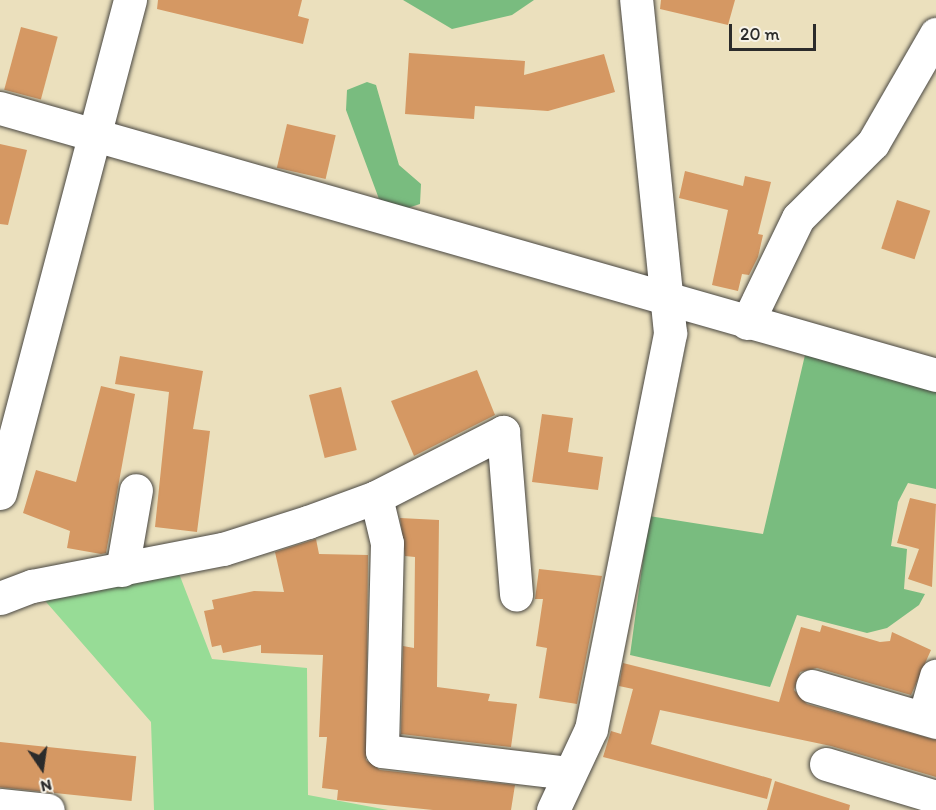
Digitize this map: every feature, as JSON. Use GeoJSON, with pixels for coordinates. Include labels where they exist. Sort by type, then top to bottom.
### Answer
{"type":"FeatureCollection","features":[{"type":"Feature","properties":{"kind":"street"},"geometry":{"type":"LineString","coordinates":[[0,493],[130,0]]}},
{"type":"Feature","properties":{"kind":"street"},"geometry":{"type":"LineString","coordinates":[[553,810],[591,729],[670,333],[670,295],[636,0]]}},
{"type":"Feature","properties":{"kind":"street"},"geometry":{"type":"LineString","coordinates":[[747,323],[798,218],[873,143],[936,34]]}},
{"type":"Feature","properties":{"kind":"street"},"geometry":{"type":"LineString","coordinates":[[0,108],[94,132],[670,295],[747,323],[936,375]]}},
{"type":"Feature","properties":{"kind":"street"},"geometry":{"type":"LineString","coordinates":[[0,598],[32,586],[223,549],[376,497],[503,432],[516,594]]}},
{"type":"Feature","properties":{"kind":"street"},"geometry":{"type":"LineString","coordinates":[[122,570],[136,490]]}},
{"type":"Feature","properties":{"kind":"street"},"geometry":{"type":"LineString","coordinates":[[376,497],[387,543],[382,751],[570,773]]}},
{"type":"Feature","properties":{"kind":"street"},"geometry":{"type":"LineString","coordinates":[[812,686],[930,720],[936,676]]}},
{"type":"Feature","properties":{"kind":"street"},"geometry":{"type":"LineString","coordinates":[[826,764],[936,797]]}},
{"type":"Feature","properties":{"kind":"street"},"geometry":{"type":"LineString","coordinates":[[0,805],[48,810]]}},
{"type":"Feature","properties":{"kind":"green space"},"geometry":{"type":"Polygon","coordinates":[[[403,0],[534,0],[512,15],[452,29],[403,0]]]}},
{"type":"Feature","properties":{"kind":"green space"},"geometry":{"type":"Polygon","coordinates":[[[367,82],[376,85],[399,165],[421,184],[420,204],[405,209],[379,199],[346,110],[347,90],[367,82]]]}},
{"type":"Feature","properties":{"kind":"green space"},"geometry":{"type":"Polygon","coordinates":[[[805,355],[936,388],[936,489],[908,483],[898,502],[891,546],[907,549],[904,589],[925,594],[919,605],[887,628],[867,633],[797,615],[770,687],[630,655],[649,516],[763,534],[805,355]]]}},
{"type":"Feature","properties":{"kind":"green space"},"geometry":{"type":"Polygon","coordinates":[[[178,571],[212,659],[307,668],[308,795],[388,810],[154,810],[151,722],[40,595],[178,571]]]}},
{"type":"Feature","properties":{"kind":"building"},"geometry":{"type":"Polygon","coordinates":[[[158,0],[302,0],[298,16],[309,19],[303,44],[157,9],[158,0]]]}},
{"type":"Feature","properties":{"kind":"building"},"geometry":{"type":"Polygon","coordinates":[[[661,0],[735,0],[728,25],[660,9],[661,0]]]}},
{"type":"Feature","properties":{"kind":"building"},"geometry":{"type":"Polygon","coordinates":[[[21,27],[58,37],[41,100],[4,90],[21,27]]]}},
{"type":"Feature","properties":{"kind":"building"},"geometry":{"type":"Polygon","coordinates":[[[409,53],[525,61],[524,75],[604,54],[615,92],[548,111],[475,106],[474,119],[405,114],[409,53]]]}},
{"type":"Feature","properties":{"kind":"building"},"geometry":{"type":"Polygon","coordinates":[[[287,124],[336,135],[326,179],[277,168],[287,124]]]}},
{"type":"Feature","properties":{"kind":"building"},"geometry":{"type":"Polygon","coordinates":[[[0,144],[27,150],[8,225],[0,224],[0,144]]]}},
{"type":"Feature","properties":{"kind":"building"},"geometry":{"type":"Polygon","coordinates":[[[685,171],[743,186],[745,176],[771,182],[758,234],[763,235],[758,257],[749,275],[742,274],[738,291],[712,285],[728,210],[679,198],[685,171]]]}},
{"type":"Feature","properties":{"kind":"building"},"geometry":{"type":"Polygon","coordinates":[[[897,200],[930,211],[915,259],[881,249],[897,200]]]}},
{"type":"Feature","properties":{"kind":"building"},"geometry":{"type":"Polygon","coordinates":[[[120,356],[203,371],[193,429],[210,431],[197,532],[155,527],[169,392],[115,384],[120,356]]]}},
{"type":"Feature","properties":{"kind":"building"},"geometry":{"type":"Polygon","coordinates":[[[477,370],[495,415],[414,456],[391,401],[477,370]]]}},
{"type":"Feature","properties":{"kind":"building"},"geometry":{"type":"Polygon","coordinates":[[[101,386],[135,394],[106,553],[101,554],[67,548],[70,531],[23,513],[36,470],[76,482],[101,386]]]}},
{"type":"Feature","properties":{"kind":"building"},"geometry":{"type":"Polygon","coordinates":[[[341,387],[357,450],[325,458],[309,395],[341,387]]]}},
{"type":"Feature","properties":{"kind":"building"},"geometry":{"type":"Polygon","coordinates":[[[542,414],[573,418],[568,452],[603,457],[598,490],[532,482],[542,414]]]}},
{"type":"Feature","properties":{"kind":"building"},"geometry":{"type":"Polygon","coordinates":[[[910,498],[936,504],[932,587],[908,579],[919,549],[897,543],[910,498]]]}},
{"type":"Feature","properties":{"kind":"building"},"geometry":{"type":"Polygon","coordinates":[[[400,518],[439,520],[437,687],[490,694],[488,701],[517,704],[511,747],[401,734],[403,646],[414,648],[415,557],[405,556],[400,518]]]}},
{"type":"Feature","properties":{"kind":"building"},"geometry":{"type":"Polygon","coordinates":[[[316,539],[319,554],[368,555],[366,760],[380,770],[515,785],[511,810],[433,810],[337,800],[338,790],[322,788],[327,737],[319,737],[323,655],[261,653],[261,645],[223,653],[221,645],[212,647],[204,611],[214,609],[212,600],[254,591],[284,592],[275,552],[316,539]]]}},
{"type":"Feature","properties":{"kind":"building"},"geometry":{"type":"Polygon","coordinates":[[[539,569],[602,576],[577,704],[539,698],[547,648],[536,646],[543,599],[535,599],[539,569]]]}},
{"type":"Feature","properties":{"kind":"building"},"geometry":{"type":"Polygon","coordinates":[[[822,625],[880,642],[890,641],[892,632],[931,650],[911,695],[817,668],[800,672],[794,690],[807,704],[936,740],[936,777],[831,746],[660,710],[651,744],[772,779],[767,799],[603,757],[611,731],[621,734],[633,689],[619,686],[623,663],[779,702],[801,627],[820,632],[822,625]]]}},
{"type":"Feature","properties":{"kind":"building"},"geometry":{"type":"Polygon","coordinates":[[[0,742],[136,756],[132,801],[0,787],[0,742]]]}},
{"type":"Feature","properties":{"kind":"building"},"geometry":{"type":"Polygon","coordinates":[[[775,781],[850,805],[849,810],[767,810],[775,781]]]}}]}
